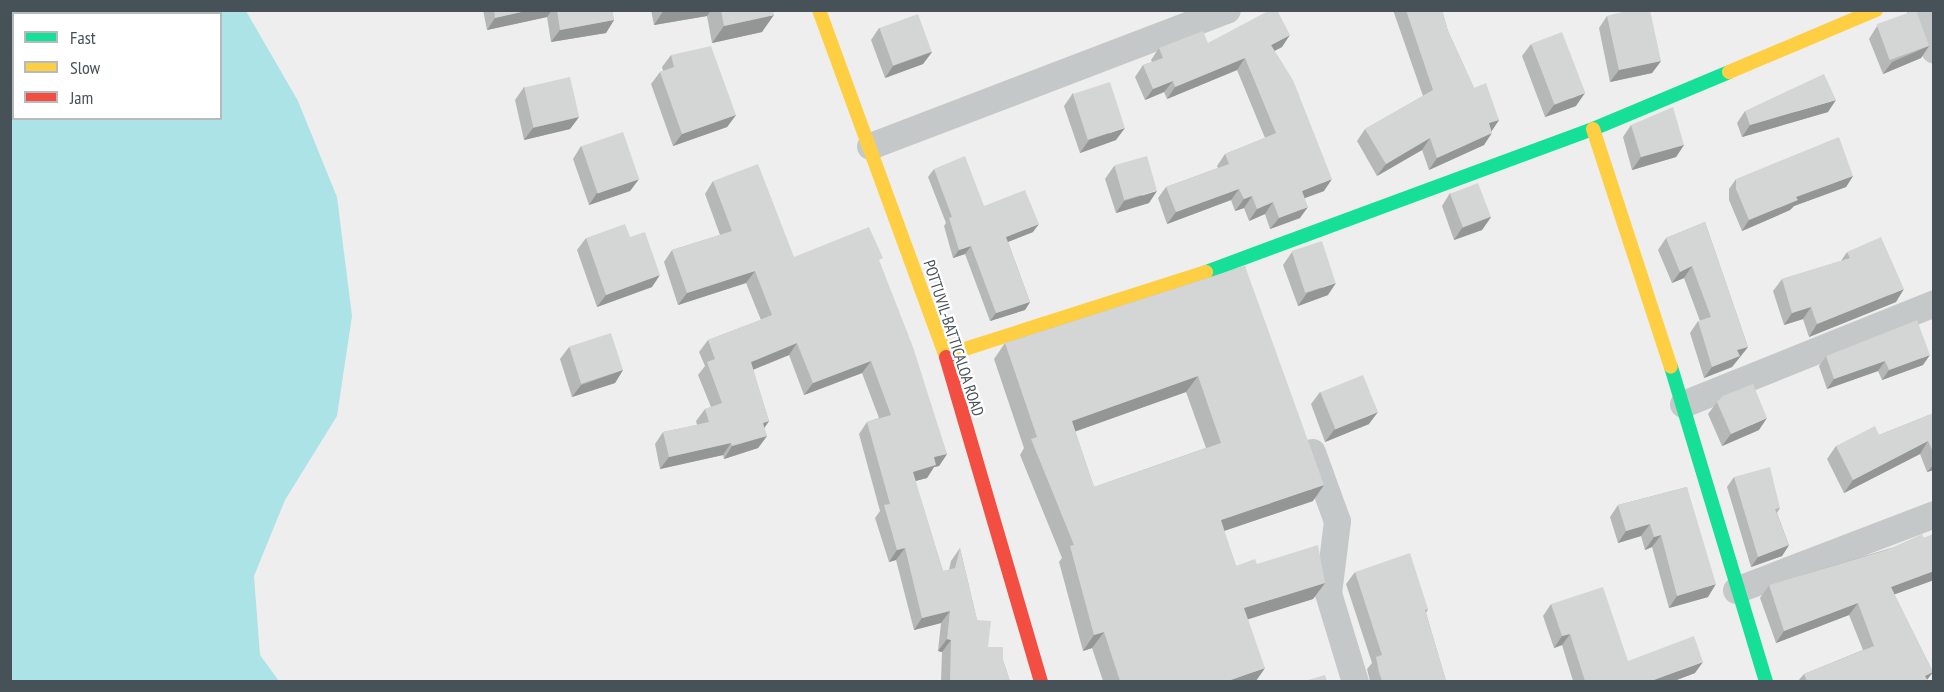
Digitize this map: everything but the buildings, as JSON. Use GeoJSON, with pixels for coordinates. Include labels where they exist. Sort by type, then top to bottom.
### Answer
{"type":"FeatureCollection","features":[{"type":"Feature","properties":{"kind":"main road","name":"POTTUVIL-BATTICALOA ROAD"},"geometry":{"type":"LineString","coordinates":[[819,10],[946,355],[1041,681]]}},
{"type":"Feature","properties":{"kind":"main road"},"geometry":{"type":"LineString","coordinates":[[946,355],[1246,271],[1876,10]]}},
{"type":"Feature","properties":{"kind":"main road"},"geometry":{"type":"LineString","coordinates":[[1593,129],[1683,404],[1736,590],[1766,681]]}},
{"type":"Feature","properties":{"kind":"street"},"geometry":{"type":"LineString","coordinates":[[870,146],[1227,10]]}},
{"type":"Feature","properties":{"kind":"street"},"geometry":{"type":"LineString","coordinates":[[1920,10],[1934,50]]}},
{"type":"Feature","properties":{"kind":"street"},"geometry":{"type":"LineString","coordinates":[[1683,404],[1934,303]]}},
{"type":"Feature","properties":{"kind":"street"},"geometry":{"type":"LineString","coordinates":[[1301,423],[1337,521],[1328,593],[1355,681]]}},
{"type":"Feature","properties":{"kind":"street"},"geometry":{"type":"LineString","coordinates":[[1736,590],[1934,514]]}},
{"type":"Feature","properties":{"kind":"water"},"geometry":{"type":"Polygon","coordinates":[[[10,11],[246,11],[298,101],[337,197],[352,316],[337,416],[285,500],[254,576],[260,655],[279,681],[11,681],[10,11]]]}},
{"type":"Feature","properties":{"kind":"traffic: fast"},"geometry":{"type":"LineString","coordinates":[[1206,272],[1593,129],[1729,72]]}},
{"type":"Feature","properties":{"kind":"traffic: fast"},"geometry":{"type":"LineString","coordinates":[[1671,367],[1766,682]]}},
{"type":"Feature","properties":{"kind":"traffic: slow"},"geometry":{"type":"LineString","coordinates":[[819,10],[946,357]]}},
{"type":"Feature","properties":{"kind":"traffic: slow"},"geometry":{"type":"LineString","coordinates":[[1729,72],[1876,10]]}},
{"type":"Feature","properties":{"kind":"traffic: slow"},"geometry":{"type":"LineString","coordinates":[[1593,129],[1671,367]]}},
{"type":"Feature","properties":{"kind":"traffic: slow"},"geometry":{"type":"LineString","coordinates":[[946,355],[1206,272]]}},
{"type":"Feature","properties":{"kind":"traffic: jam"},"geometry":{"type":"LineString","coordinates":[[946,357],[1041,682]]}}]}
